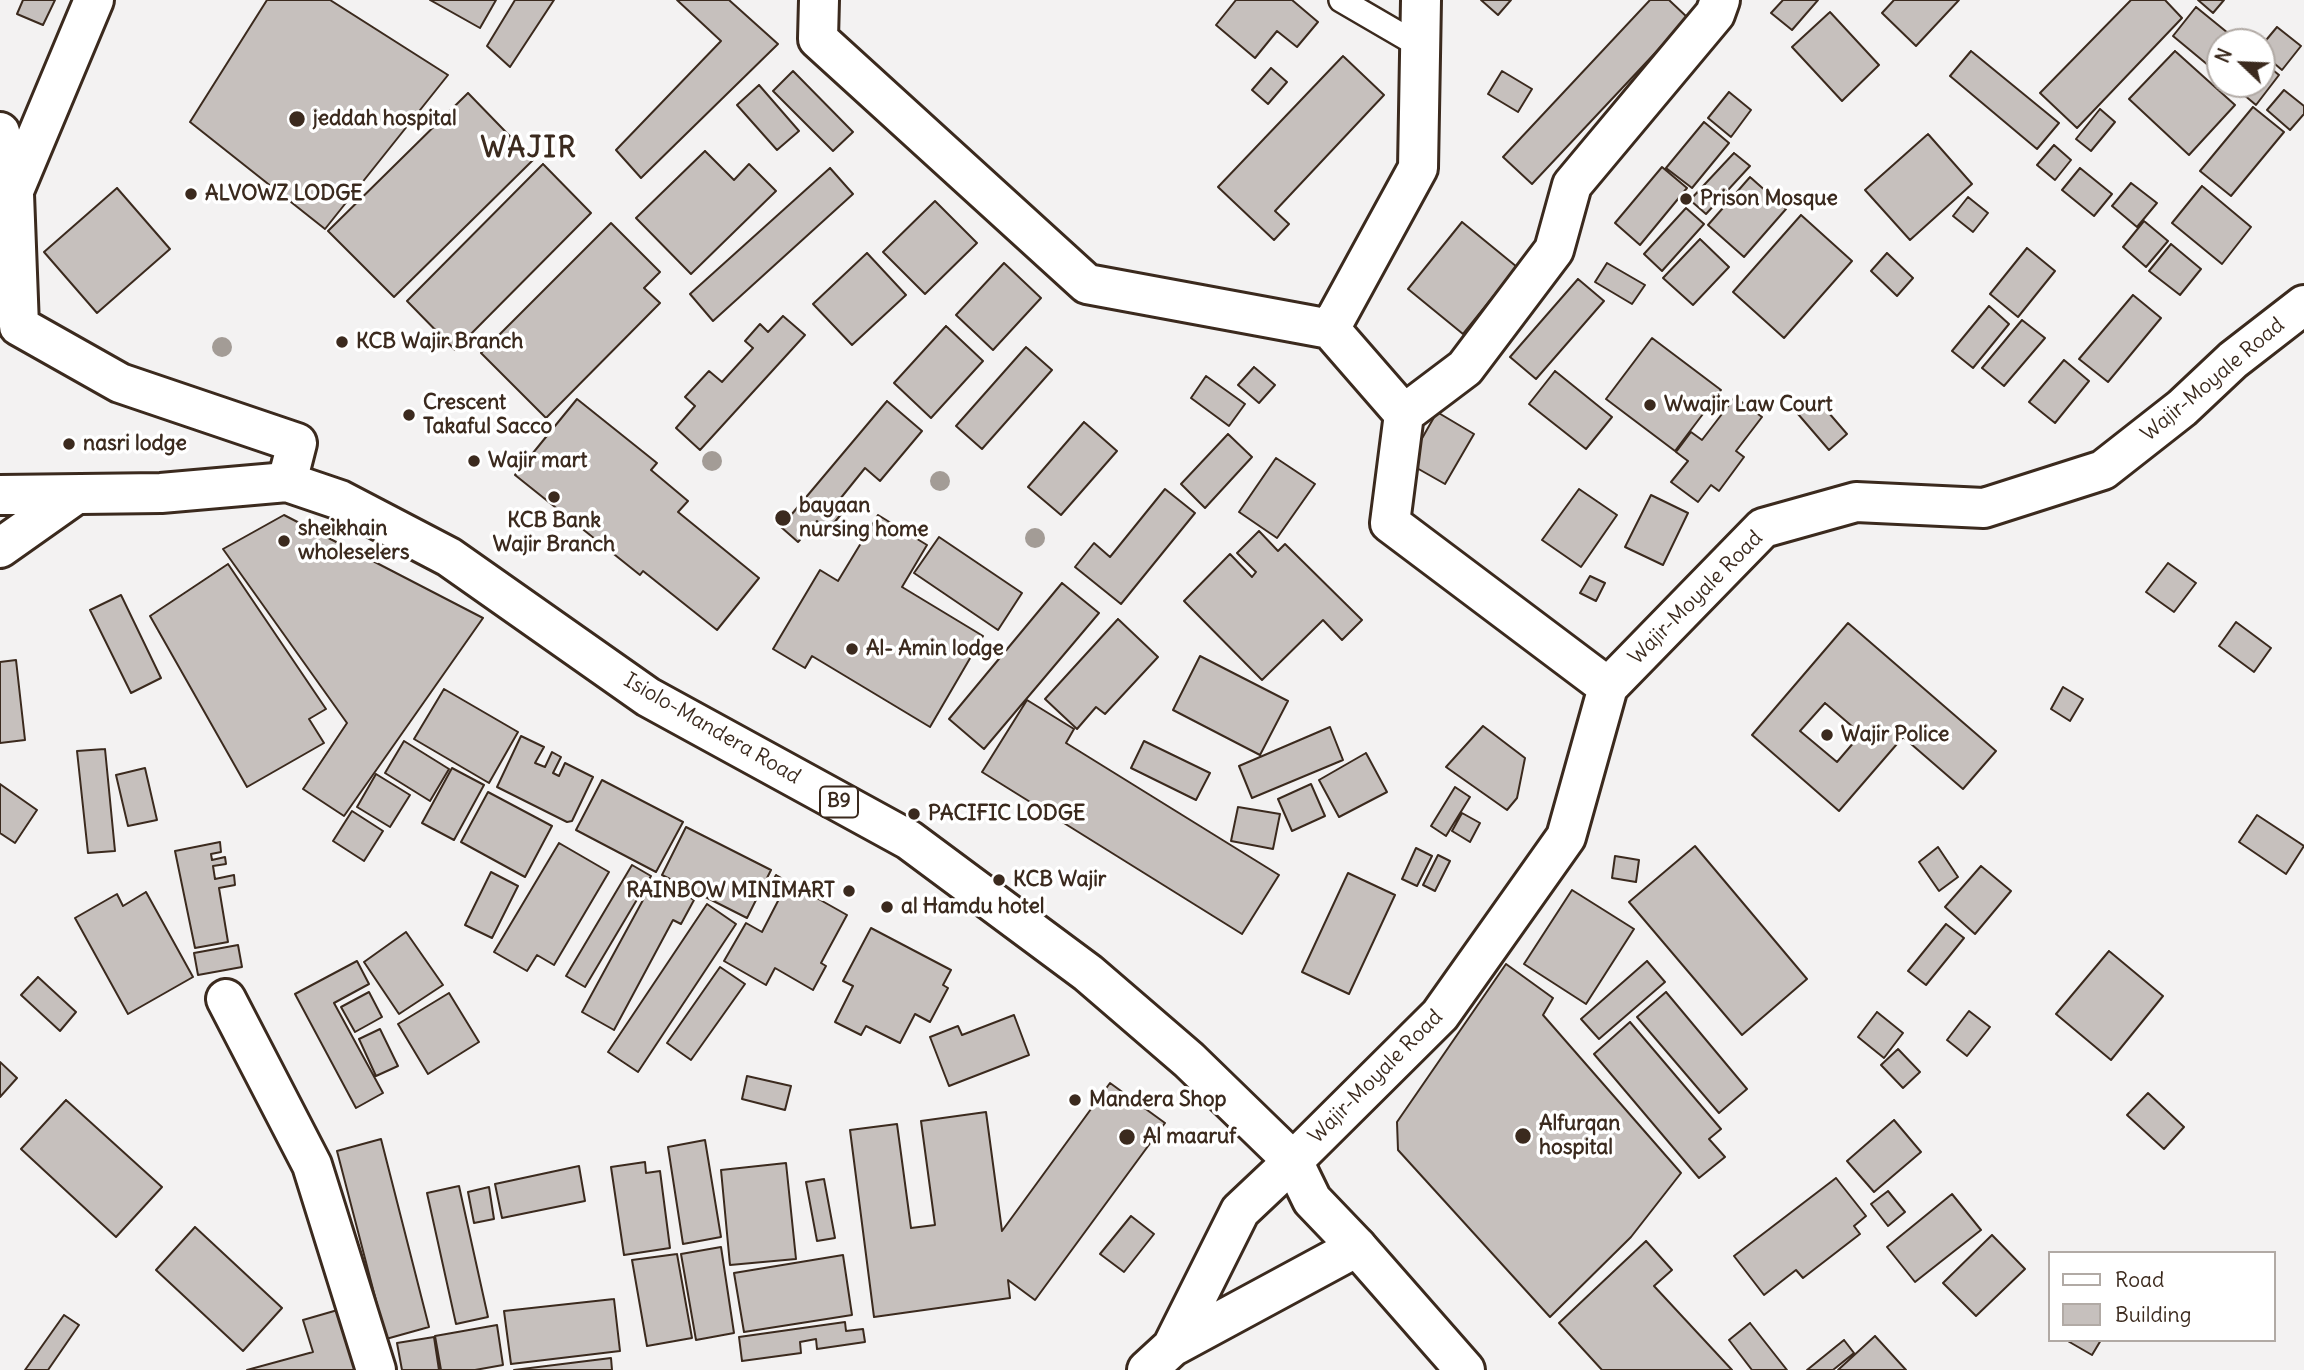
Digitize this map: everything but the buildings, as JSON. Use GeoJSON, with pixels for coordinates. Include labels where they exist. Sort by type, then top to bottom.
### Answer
{"type":"FeatureCollection","features":[{"type":"Feature","properties":{"kind":"main road"},"geometry":{"type":"LineString","coordinates":[[7,209],[94,0]]}},
{"type":"Feature","properties":{"kind":"main road"},"geometry":{"type":"LineString","coordinates":[[819,0],[818,39],[1087,284],[1330,329],[1404,414]]}},
{"type":"Feature","properties":{"kind":"main road"},"geometry":{"type":"LineString","coordinates":[[1330,329],[1418,168],[1421,0]]}},
{"type":"Feature","properties":{"kind":"main road"},"geometry":{"type":"LineString","coordinates":[[1608,687],[1390,523],[1404,414],[1465,368],[1554,250],[1572,186],[1715,14],[1720,0]]}},
{"type":"Feature","properties":{"kind":"main road"},"geometry":{"type":"LineString","coordinates":[[0,132],[19,326],[120,383],[297,443],[287,482]]}},
{"type":"Feature","properties":{"kind":"main road","name":"Wajir-Moyale Road"},"geometry":{"type":"LineString","coordinates":[[1159,1359],[1240,1211],[1440,1015],[1566,837],[1608,687],[1763,528],[1856,502],[1984,508],[2103,470],[2182,408],[2233,360],[2304,305]]}},
{"type":"Feature","properties":{"kind":"main road","name":"Isiolo-Mandera Road"},"geometry":{"type":"LineString","coordinates":[[0,495],[161,493],[287,482],[340,500],[449,557],[648,697],[909,840],[1088,973],[1188,1060],[1293,1161],[1312,1200],[1465,1370]]}},
{"type":"Feature","properties":{"kind":"main road"},"geometry":{"type":"LineString","coordinates":[[0,548],[75,495]]}},
{"type":"Feature","properties":{"kind":"main road"},"geometry":{"type":"LineString","coordinates":[[226,999],[312,1165],[376,1370]]}},
{"type":"Feature","properties":{"kind":"main road"},"geometry":{"type":"LineString","coordinates":[[1159,1359],[1357,1247]]}},
{"type":"Feature","properties":{"kind":"lane"},"geometry":{"type":"LineString","coordinates":[[1341,0],[1420,46]]}},
{"type":"Feature","properties":{"kind":"place","name":"jeddah hospital"},"geometry":{"type":"Point","coordinates":[297,119]}},
{"type":"Feature","properties":{"kind":"place","name":"ALVOWZ LODGE"},"geometry":{"type":"Point","coordinates":[191,194]}},
{"type":"Feature","properties":{"kind":"place","name":"Prison Mosque"},"geometry":{"type":"Point","coordinates":[1686,199]}},
{"type":"Feature","properties":{"kind":"place","name":"KCB Wajir Branch"},"geometry":{"type":"Point","coordinates":[342,342]}},
{"type":"Feature","properties":{"kind":"place","name":"Wwajir Law Court"},"geometry":{"type":"Point","coordinates":[1650,405]}},
{"type":"Feature","properties":{"kind":"place","name":"Crescent Takaful Sacco"},"geometry":{"type":"Point","coordinates":[409,415]}},
{"type":"Feature","properties":{"kind":"place","name":"nasri lodge"},"geometry":{"type":"Point","coordinates":[69,444]}},
{"type":"Feature","properties":{"kind":"place","name":"Wajir mart"},"geometry":{"type":"Point","coordinates":[474,461]}},
{"type":"Feature","properties":{"kind":"place","name":"KCB Bank Wajir Branch"},"geometry":{"type":"Point","coordinates":[554,497]}},
{"type":"Feature","properties":{"kind":"place","name":"bayaan nursing home"},"geometry":{"type":"Point","coordinates":[783,518]}},
{"type":"Feature","properties":{"kind":"place","name":"sheikhain wholeselers"},"geometry":{"type":"Point","coordinates":[284,541]}},
{"type":"Feature","properties":{"kind":"place","name":"Al- Amin lodge"},"geometry":{"type":"Point","coordinates":[852,649]}},
{"type":"Feature","properties":{"kind":"place","name":"Wajir Police"},"geometry":{"type":"Point","coordinates":[1827,735]}},
{"type":"Feature","properties":{"kind":"place","name":"PACIFIC LODGE"},"geometry":{"type":"Point","coordinates":[914,814]}},
{"type":"Feature","properties":{"kind":"place","name":"KCB Wajir"},"geometry":{"type":"Point","coordinates":[999,880]}},
{"type":"Feature","properties":{"kind":"place","name":"RAINBOW MINIMART"},"geometry":{"type":"Point","coordinates":[849,891]}},
{"type":"Feature","properties":{"kind":"place","name":"al Hamdu hotel"},"geometry":{"type":"Point","coordinates":[887,907]}},
{"type":"Feature","properties":{"kind":"place","name":"Mandera Shop"},"geometry":{"type":"Point","coordinates":[1075,1100]}},
{"type":"Feature","properties":{"kind":"place","name":"Alfurqan hospital"},"geometry":{"type":"Point","coordinates":[1523,1136]}},
{"type":"Feature","properties":{"kind":"place","name":"Al maaruf"},"geometry":{"type":"Point","coordinates":[1127,1137]}},
{"type":"Feature","properties":{"kind":"district","name":"WAJIR"},"geometry":{"type":"Point","coordinates":[529,149]}}]}
